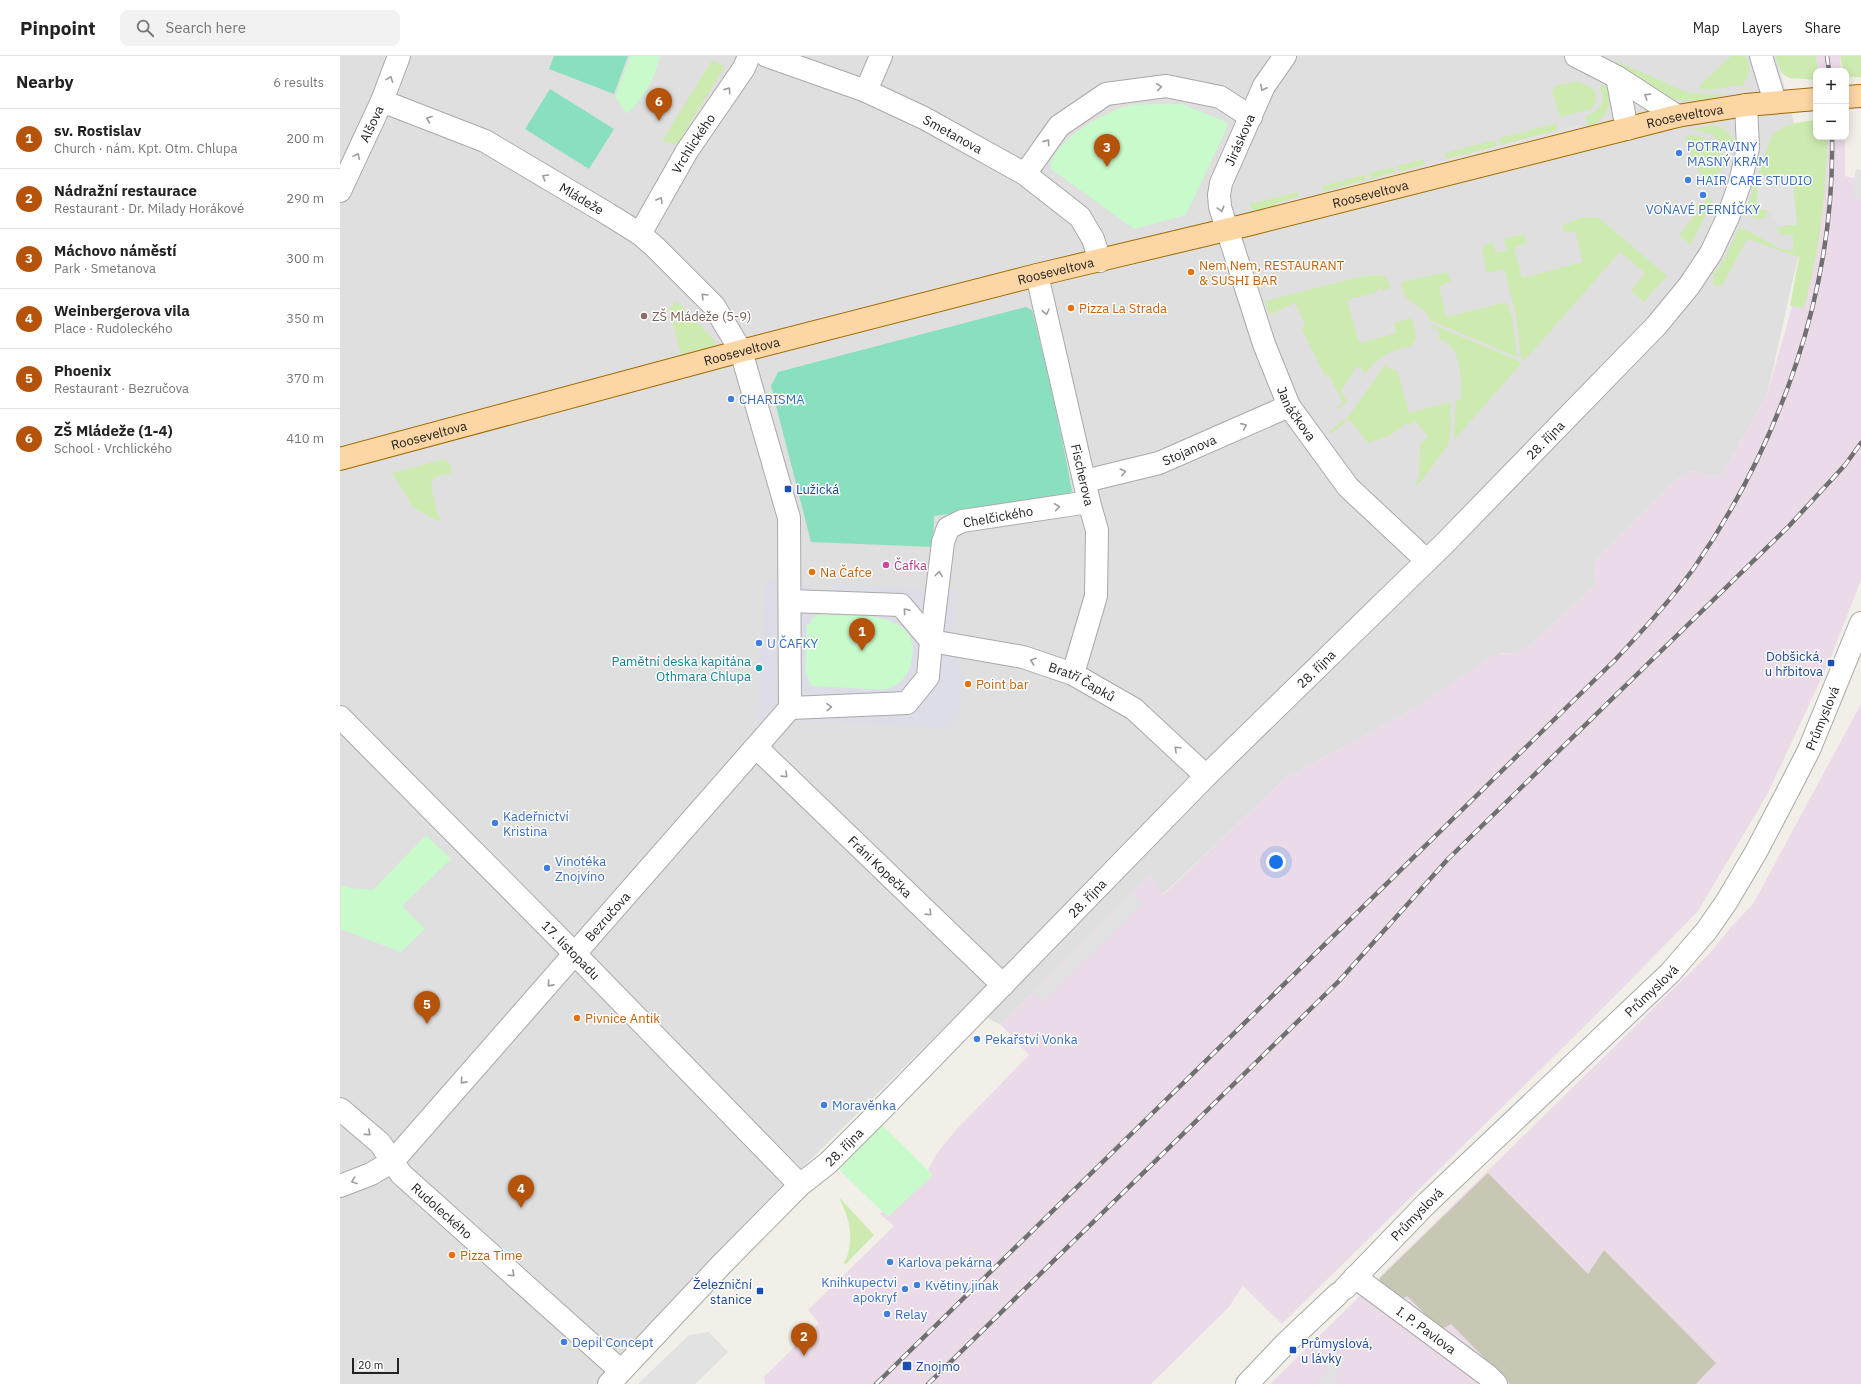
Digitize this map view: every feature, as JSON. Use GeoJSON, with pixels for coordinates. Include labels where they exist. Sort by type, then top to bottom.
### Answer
{"type":"FeatureCollection","features":[{"type":"Feature","properties":{"kind":"main road","name":"Rooseveltova"},"geometry":{"type":"LineString","coordinates":[[340,459],[741,351],[1037,275],[1228,230],[1540,149],[1677,116],[1746,105],[1813,99]]}},
{"type":"Feature","properties":{"kind":"street","name":"Alšova"},"geometry":{"type":"LineString","coordinates":[[340,191],[382,101],[399,56]]}},
{"type":"Feature","properties":{"kind":"street","name":"Vrchlického"},"geometry":{"type":"LineString","coordinates":[[640,234],[687,151],[744,68],[749,56]]}},
{"type":"Feature","properties":{"kind":"street","name":"Smetanova"},"geometry":{"type":"LineString","coordinates":[[767,56],[866,91],[956,134],[1025,174],[1080,217],[1092,239],[1100,261]]}},
{"type":"Feature","properties":{"kind":"street"},"geometry":{"type":"LineString","coordinates":[[866,91],[881,56]]}},
{"type":"Feature","properties":{"kind":"street","name":"Jiráskova"},"geometry":{"type":"LineString","coordinates":[[1228,230],[1220,207],[1219,195],[1221,183],[1264,86],[1285,56]]}},
{"type":"Feature","properties":{"kind":"street"},"geometry":{"type":"LineString","coordinates":[[1576,56],[1617,77],[1677,116]]}},
{"type":"Feature","properties":{"kind":"street"},"geometry":{"type":"LineString","coordinates":[[1761,56],[1775,102]]}},
{"type":"Feature","properties":{"kind":"street"},"geometry":{"type":"LineString","coordinates":[[1617,77],[1628,129]]}},
{"type":"Feature","properties":{"kind":"street"},"geometry":{"type":"LineString","coordinates":[[1025,174],[1059,126],[1106,94],[1166,86],[1220,97],[1251,117]]}},
{"type":"Feature","properties":{"kind":"street","name":"Mládeže"},"geometry":{"type":"LineString","coordinates":[[382,101],[485,141],[640,234],[655,246],[714,306],[741,351]]}},
{"type":"Feature","properties":{"kind":"street","name":"28. října"},"geometry":{"type":"LineString","coordinates":[[615,1378],[721,1265],[800,1185],[828,1163],[1206,776],[1426,560],[1656,326],[1689,286],[1711,253],[1728,217],[1740,183],[1748,148],[1746,105]]}},
{"type":"Feature","properties":{"kind":"street","name":"Janáčkova"},"geometry":{"type":"LineString","coordinates":[[1228,230],[1264,344],[1288,406],[1348,487],[1426,560]]}},
{"type":"Feature","properties":{"kind":"street","name":"Fischerova"},"geometry":{"type":"LineString","coordinates":[[1037,275],[1089,502],[1097,530],[1096,596],[1073,674]]}},
{"type":"Feature","properties":{"kind":"street"},"geometry":{"type":"LineString","coordinates":[[741,351],[789,518],[790,708],[906,703],[928,677],[931,641],[901,605],[790,601]]}},
{"type":"Feature","properties":{"kind":"street","name":"Stojanova"},"geometry":{"type":"LineString","coordinates":[[1085,481],[1159,463],[1288,406]]}},
{"type":"Feature","properties":{"kind":"street","name":"Chelčického"},"geometry":{"type":"LineString","coordinates":[[931,641],[943,542],[948,528],[962,521],[1089,502]]}},
{"type":"Feature","properties":{"kind":"street","name":"Průmyslová"},"geometry":{"type":"LineString","coordinates":[[1247,1384],[1285,1344],[1346,1286],[1426,1204],[1670,973],[1707,930],[1727,902],[1756,852],[1809,750],[1861,623]]}},
{"type":"Feature","properties":{"kind":"street","name":"Bratří Čapků"},"geometry":{"type":"LineString","coordinates":[[931,641],[1023,657],[1073,674],[1134,709],[1206,776]]}},
{"type":"Feature","properties":{"kind":"street","name":"Bezručova"},"geometry":{"type":"LineString","coordinates":[[340,1186],[371,1174],[393,1161],[576,955],[757,748],[790,708]]}},
{"type":"Feature","properties":{"kind":"street","name":"17. listopadu"},"geometry":{"type":"LineString","coordinates":[[340,718],[576,955],[800,1185]]}},
{"type":"Feature","properties":{"kind":"street","name":"Fráni Kopečka"},"geometry":{"type":"LineString","coordinates":[[757,748],[1003,985]]}},
{"type":"Feature","properties":{"kind":"street","name":"Rudoleckého"},"geometry":{"type":"LineString","coordinates":[[340,1109],[380,1144],[401,1174],[615,1378]]}},
{"type":"Feature","properties":{"kind":"street","name":"I. P. Pavlova"},"geometry":{"type":"LineString","coordinates":[[1346,1286],[1487,1375],[1496,1384]]}},
{"type":"Feature","properties":{"kind":"shaded area"},"geometry":{"type":"Polygon","coordinates":[[[340,56],[1776,56],[1795,126],[1803,235],[1767,395],[1721,477],[1692,471],[1675,480],[1595,560],[1596,584],[1531,645],[1515,653],[1501,653],[1414,709],[1286,778],[1162,895],[1150,875],[1001,1025],[965,1007],[776,1194],[599,1384],[340,1384],[340,56]]]}},
{"type":"Feature","properties":{"kind":"shaded area"},"geometry":{"type":"Polygon","coordinates":[[[1816,56],[1840,56],[1841,68],[1818,68],[1816,56]]]}},
{"type":"Feature","properties":{"kind":"shaded area"},"geometry":{"type":"Polygon","coordinates":[[[1579,125],[1580,131],[1339,194],[1337,188],[1579,125]]]}},
{"type":"Feature","properties":{"kind":"shaded area"},"geometry":{"type":"Polygon","coordinates":[[[1822,140],[1845,140],[1845,176],[1861,180],[1861,580],[1829,662],[1767,795],[1698,911],[1606,1005],[1282,1324],[1243,1286],[1228,1308],[1151,1384],[765,1384],[764,1377],[819,1323],[808,1310],[894,1226],[880,1214],[928,1170],[937,1153],[955,1131],[1029,1055],[1001,1025],[1150,875],[1163,895],[1286,778],[1414,709],[1495,654],[1515,653],[1531,645],[1596,584],[1595,560],[1675,480],[1692,471],[1721,477],[1767,395],[1817,219],[1822,140]]]}},
{"type":"Feature","properties":{"kind":"shaded area"},"geometry":{"type":"Polygon","coordinates":[[[1856,169],[1861,170],[1861,199],[1851,197],[1856,169]]]}},
{"type":"Feature","properties":{"kind":"shaded area"},"geometry":{"type":"Polygon","coordinates":[[[1792,175],[1797,225],[1779,225],[1768,210],[1757,209],[1758,176],[1792,175]]]}},
{"type":"Feature","properties":{"kind":"shaded area"},"geometry":{"type":"Polygon","coordinates":[[[1299,197],[1300,204],[1277,210],[1276,204],[1299,197]]]}},
{"type":"Feature","properties":{"kind":"shaded area"},"geometry":{"type":"Polygon","coordinates":[[[765,578],[808,582],[810,589],[817,592],[835,593],[834,584],[955,590],[953,631],[963,677],[959,713],[952,729],[820,721],[758,725],[765,578]],[[819,614],[812,618],[809,625],[807,624],[805,675],[809,672],[807,675],[811,686],[886,690],[901,682],[910,670],[913,651],[911,639],[905,629],[891,620],[878,617],[819,614]]]}},
{"type":"Feature","properties":{"kind":"shaded area"},"geometry":{"type":"Polygon","coordinates":[[[1861,704],[1861,1384],[1270,1384],[1710,953],[1731,927],[1753,904],[1861,704]]]}},
{"type":"Feature","properties":{"kind":"shaded area"},"geometry":{"type":"Polygon","coordinates":[[[1133,894],[1143,904],[1043,1002],[1034,994],[1133,894]]]}},
{"type":"Feature","properties":{"kind":"shaded area"},"geometry":{"type":"Polygon","coordinates":[[[1488,1173],[1588,1274],[1604,1250],[1716,1363],[1696,1384],[1510,1384],[1451,1324],[1444,1328],[1438,1327],[1407,1296],[1403,1299],[1397,1298],[1379,1284],[1380,1278],[1488,1173]]]}},
{"type":"Feature","properties":{"kind":"shaded area"},"geometry":{"type":"Polygon","coordinates":[[[709,1332],[728,1352],[695,1384],[638,1384],[689,1335],[709,1332]]]}},
{"type":"Feature","properties":{"kind":"shaded area"},"geometry":{"type":"Polygon","coordinates":[[[1336,1352],[1346,1357],[1333,1384],[1319,1384],[1336,1352]]]}},
{"type":"Feature","properties":{"kind":"green space"},"geometry":{"type":"Polygon","coordinates":[[[554,56],[628,56],[614,94],[549,69],[554,56]]]}},
{"type":"Feature","properties":{"kind":"green space"},"geometry":{"type":"Polygon","coordinates":[[[631,56],[660,56],[655,74],[648,88],[627,114],[615,97],[631,56]]]}},
{"type":"Feature","properties":{"kind":"green space"},"geometry":{"type":"Polygon","coordinates":[[[1731,56],[1746,56],[1749,71],[1745,82],[1742,85],[1709,90],[1698,87],[1731,56]]]}},
{"type":"Feature","properties":{"kind":"green space"},"geometry":{"type":"Polygon","coordinates":[[[1775,56],[1816,56],[1818,68],[1813,68],[1813,80],[1792,79],[1782,74],[1775,56]]]}},
{"type":"Feature","properties":{"kind":"green space"},"geometry":{"type":"Polygon","coordinates":[[[1840,56],[1861,56],[1861,77],[1849,77],[1849,68],[1842,68],[1840,56]]]}},
{"type":"Feature","properties":{"kind":"green space"},"geometry":{"type":"Polygon","coordinates":[[[712,60],[725,66],[679,141],[674,144],[662,141],[712,60]]]}},
{"type":"Feature","properties":{"kind":"green space"},"geometry":{"type":"Polygon","coordinates":[[[1616,61],[1689,93],[1726,95],[1691,100],[1677,100],[1670,98],[1656,91],[1637,76],[1614,65],[1616,61]]]}},
{"type":"Feature","properties":{"kind":"green space"},"geometry":{"type":"Polygon","coordinates":[[[1578,81],[1595,90],[1596,98],[1594,104],[1591,109],[1560,117],[1552,89],[1578,81]]]}},
{"type":"Feature","properties":{"kind":"green space"},"geometry":{"type":"Polygon","coordinates":[[[1604,84],[1609,97],[1607,109],[1600,120],[1589,128],[1585,116],[1594,112],[1601,105],[1603,97],[1599,87],[1604,84]]]}},
{"type":"Feature","properties":{"kind":"green space"},"geometry":{"type":"Polygon","coordinates":[[[550,89],[614,129],[589,169],[525,129],[550,89]]]}},
{"type":"Feature","properties":{"kind":"green space"},"geometry":{"type":"Polygon","coordinates":[[[1181,104],[1224,121],[1228,125],[1186,215],[1134,229],[1051,169],[1053,159],[1059,149],[1069,139],[1081,129],[1107,114],[1135,105],[1181,104]]]}},
{"type":"Feature","properties":{"kind":"green space"},"geometry":{"type":"Polygon","coordinates":[[[1813,120],[1813,140],[1828,140],[1821,223],[1810,287],[1804,308],[1790,306],[1799,257],[1747,239],[1722,286],[1714,286],[1713,275],[1724,260],[1739,228],[1751,232],[1780,249],[1793,250],[1793,235],[1783,235],[1775,229],[1790,225],[1797,225],[1792,175],[1758,209],[1768,210],[1765,217],[1759,220],[1745,214],[1771,137],[1781,128],[1797,123],[1813,120]]]}},
{"type":"Feature","properties":{"kind":"green space"},"geometry":{"type":"Polygon","coordinates":[[[1557,123],[1558,130],[1501,145],[1499,138],[1557,123]]]}},
{"type":"Feature","properties":{"kind":"green space"},"geometry":{"type":"Polygon","coordinates":[[[1712,125],[1720,127],[1729,134],[1735,145],[1725,145],[1711,134],[1692,129],[1712,125]]]}},
{"type":"Feature","properties":{"kind":"green space"},"geometry":{"type":"Polygon","coordinates":[[[1692,135],[1711,141],[1722,156],[1722,169],[1707,184],[1699,173],[1691,156],[1685,136],[1692,135]]]}},
{"type":"Feature","properties":{"kind":"green space"},"geometry":{"type":"Polygon","coordinates":[[[1495,140],[1497,146],[1447,159],[1445,153],[1495,140]]]}},
{"type":"Feature","properties":{"kind":"green space"},"geometry":{"type":"Polygon","coordinates":[[[1424,159],[1425,164],[1399,172],[1397,166],[1424,159]]]}},
{"type":"Feature","properties":{"kind":"green space"},"geometry":{"type":"Polygon","coordinates":[[[1394,167],[1395,172],[1370,179],[1369,173],[1394,167]]]}},
{"type":"Feature","properties":{"kind":"green space"},"geometry":{"type":"Polygon","coordinates":[[[1364,175],[1366,180],[1324,191],[1322,186],[1364,175]]]}},
{"type":"Feature","properties":{"kind":"green space"},"geometry":{"type":"Polygon","coordinates":[[[1297,192],[1299,197],[1276,203],[1277,208],[1253,214],[1250,204],[1297,192]]]}},
{"type":"Feature","properties":{"kind":"green space"},"geometry":{"type":"Polygon","coordinates":[[[1709,197],[1713,200],[1691,245],[1679,235],[1709,197]]]}},
{"type":"Feature","properties":{"kind":"green space"},"geometry":{"type":"Polygon","coordinates":[[[1586,217],[1599,218],[1667,276],[1644,302],[1631,291],[1645,273],[1620,252],[1525,360],[1521,359],[1516,315],[1504,269],[1487,273],[1482,249],[1485,245],[1493,243],[1496,253],[1507,250],[1504,239],[1524,234],[1527,243],[1514,247],[1522,278],[1583,262],[1575,231],[1564,233],[1563,224],[1586,217]]]}},
{"type":"Feature","properties":{"kind":"green space"},"geometry":{"type":"Polygon","coordinates":[[[1448,272],[1451,282],[1439,286],[1446,317],[1507,302],[1512,318],[1517,357],[1429,320],[1428,314],[1405,297],[1401,282],[1448,272]]]}},
{"type":"Feature","properties":{"kind":"green space"},"geometry":{"type":"Polygon","coordinates":[[[1377,275],[1386,277],[1391,288],[1381,291],[1381,288],[1377,289],[1377,292],[1347,300],[1359,343],[1396,333],[1394,323],[1412,318],[1416,335],[1414,342],[1411,346],[1391,352],[1381,358],[1366,373],[1357,366],[1341,391],[1347,401],[1338,410],[1336,407],[1343,403],[1329,375],[1325,376],[1302,330],[1305,325],[1295,303],[1269,315],[1265,301],[1355,278],[1377,275]]]}},
{"type":"Feature","properties":{"kind":"green space"},"geometry":{"type":"Polygon","coordinates":[[[677,301],[716,342],[715,346],[681,355],[669,309],[677,301]]]}},
{"type":"Feature","properties":{"kind":"green space"},"geometry":{"type":"Polygon","coordinates":[[[1026,307],[1032,310],[1063,445],[1072,491],[1065,499],[934,516],[933,547],[811,542],[771,386],[778,372],[1026,307]]]}},
{"type":"Feature","properties":{"kind":"green space"},"geometry":{"type":"Polygon","coordinates":[[[1431,324],[1517,360],[1521,364],[1454,440],[1456,400],[1462,399],[1460,369],[1456,354],[1446,342],[1435,337],[1440,337],[1438,328],[1432,329],[1431,324]]]}},
{"type":"Feature","properties":{"kind":"green space"},"geometry":{"type":"Polygon","coordinates":[[[1385,365],[1390,369],[1397,370],[1409,413],[1450,402],[1451,425],[1448,445],[1419,484],[1415,486],[1419,476],[1420,444],[1428,436],[1415,421],[1409,425],[1406,423],[1391,435],[1368,443],[1349,419],[1331,434],[1329,431],[1348,417],[1385,365]]]}},
{"type":"Feature","properties":{"kind":"green space"},"geometry":{"type":"Polygon","coordinates":[[[444,459],[450,464],[452,473],[434,477],[431,486],[438,516],[440,516],[440,522],[414,508],[392,473],[444,459]]]}},
{"type":"Feature","properties":{"kind":"green space"},"geometry":{"type":"Polygon","coordinates":[[[819,614],[848,614],[882,618],[896,624],[907,632],[913,644],[912,661],[909,670],[901,682],[893,687],[883,690],[811,686],[807,675],[805,675],[807,624],[809,625],[812,618],[819,614]]]}},
{"type":"Feature","properties":{"kind":"green space"},"geometry":{"type":"Polygon","coordinates":[[[426,835],[451,859],[402,906],[425,929],[401,952],[340,929],[340,885],[350,888],[373,890],[426,835]]]}},
{"type":"Feature","properties":{"kind":"green space"},"geometry":{"type":"Polygon","coordinates":[[[882,1125],[933,1175],[888,1217],[839,1170],[882,1125]]]}},
{"type":"Feature","properties":{"kind":"green space"},"geometry":{"type":"Polygon","coordinates":[[[839,1197],[874,1235],[846,1264],[843,1263],[849,1249],[850,1229],[847,1216],[839,1197]]]}},
{"type":"Feature","properties":{"kind":"railway"},"geometry":{"type":"LineString","coordinates":[[1827,56],[1829,68]]}},
{"type":"Feature","properties":{"kind":"railway"},"geometry":{"type":"LineString","coordinates":[[876,1384],[1615,660],[1656,615],[1685,580],[1725,520],[1752,469],[1776,417],[1796,363],[1812,308],[1824,251],[1830,194],[1832,140]]}},
{"type":"Feature","properties":{"kind":"railway"},"geometry":{"type":"LineString","coordinates":[[928,1384],[1339,981],[1448,859],[1789,526],[1845,465],[1861,443]]}},
{"type":"Feature","properties":{"kind":"place","name":"ZŠ Mládeže (1-4)"},"geometry":{"type":"Point","coordinates":[659,121]}},
{"type":"Feature","properties":{"kind":"place","name":"POTRAVINY MASNÝ KRÁM"},"geometry":{"type":"Point","coordinates":[1679,153]}},
{"type":"Feature","properties":{"kind":"place","name":"Máchovo náměstí"},"geometry":{"type":"Point","coordinates":[1107,167]}},
{"type":"Feature","properties":{"kind":"place","name":"HAIR CARE STUDIO"},"geometry":{"type":"Point","coordinates":[1688,180]}},
{"type":"Feature","properties":{"kind":"place","name":"VOŇAVÉ PERNÍČKY"},"geometry":{"type":"Point","coordinates":[1703,195]}},
{"type":"Feature","properties":{"kind":"place","name":"Nem Nem, RESTAURANT & SUSHI BAR"},"geometry":{"type":"Point","coordinates":[1191,272]}},
{"type":"Feature","properties":{"kind":"place","name":"Pizza La Strada"},"geometry":{"type":"Point","coordinates":[1071,308]}},
{"type":"Feature","properties":{"kind":"place","name":"ZŠ Mládeže (5-9)"},"geometry":{"type":"Point","coordinates":[644,316]}},
{"type":"Feature","properties":{"kind":"place","name":"CHARISMA"},"geometry":{"type":"Point","coordinates":[731,399]}},
{"type":"Feature","properties":{"kind":"place","name":"Lužická"},"geometry":{"type":"Point","coordinates":[788,489]}},
{"type":"Feature","properties":{"kind":"place","name":"Čafka"},"geometry":{"type":"Point","coordinates":[886,565]}},
{"type":"Feature","properties":{"kind":"place","name":"Na Čafce"},"geometry":{"type":"Point","coordinates":[812,572]}},
{"type":"Feature","properties":{"kind":"place","name":"U ČAFKY"},"geometry":{"type":"Point","coordinates":[759,643]}},
{"type":"Feature","properties":{"kind":"place","name":"sv. Rostislav"},"geometry":{"type":"Point","coordinates":[862,651]}},
{"type":"Feature","properties":{"kind":"place","name":"Dobšická, u hřbitova"},"geometry":{"type":"Point","coordinates":[1831,663]}},
{"type":"Feature","properties":{"kind":"place","name":"Pamětní deska kapitána Othmara Chlupa"},"geometry":{"type":"Point","coordinates":[759,668]}},
{"type":"Feature","properties":{"kind":"place","name":"Point bar"},"geometry":{"type":"Point","coordinates":[968,684]}},
{"type":"Feature","properties":{"kind":"place","name":"Kadeřnictví Kristina"},"geometry":{"type":"Point","coordinates":[495,823]}},
{"type":"Feature","properties":{"kind":"place","name":"Vinotéka Znojvíno"},"geometry":{"type":"Point","coordinates":[547,868]}},
{"type":"Feature","properties":{"kind":"place","name":"Pivnice Antik"},"geometry":{"type":"Point","coordinates":[577,1018]}},
{"type":"Feature","properties":{"kind":"place","name":"Phoenix"},"geometry":{"type":"Point","coordinates":[427,1024]}},
{"type":"Feature","properties":{"kind":"place","name":"Pekařství Vonka"},"geometry":{"type":"Point","coordinates":[977,1039]}},
{"type":"Feature","properties":{"kind":"place","name":"Moravěnka"},"geometry":{"type":"Point","coordinates":[824,1105]}},
{"type":"Feature","properties":{"kind":"place","name":"Weinbergerova vila"},"geometry":{"type":"Point","coordinates":[521,1208]}},
{"type":"Feature","properties":{"kind":"place","name":"Pizza Time"},"geometry":{"type":"Point","coordinates":[452,1255]}},
{"type":"Feature","properties":{"kind":"place","name":"Karlova pekárna"},"geometry":{"type":"Point","coordinates":[890,1262]}},
{"type":"Feature","properties":{"kind":"place","name":"Květiny jinak"},"geometry":{"type":"Point","coordinates":[917,1285]}},
{"type":"Feature","properties":{"kind":"place","name":"Knihkupectvi apokryf"},"geometry":{"type":"Point","coordinates":[905,1289]}},
{"type":"Feature","properties":{"kind":"place","name":"Železniční stanice"},"geometry":{"type":"Point","coordinates":[760,1291]}},
{"type":"Feature","properties":{"kind":"place","name":"Relay"},"geometry":{"type":"Point","coordinates":[887,1314]}},
{"type":"Feature","properties":{"kind":"place","name":"Depil Concept"},"geometry":{"type":"Point","coordinates":[564,1342]}},
{"type":"Feature","properties":{"kind":"place","name":"Průmyslová, u lávky"},"geometry":{"type":"Point","coordinates":[1293,1350]}},
{"type":"Feature","properties":{"kind":"place","name":"Nádražní restaurace"},"geometry":{"type":"Point","coordinates":[804,1356]}},
{"type":"Feature","properties":{"kind":"place","name":"Znojmo"},"geometry":{"type":"Point","coordinates":[907,1366]}}]}
